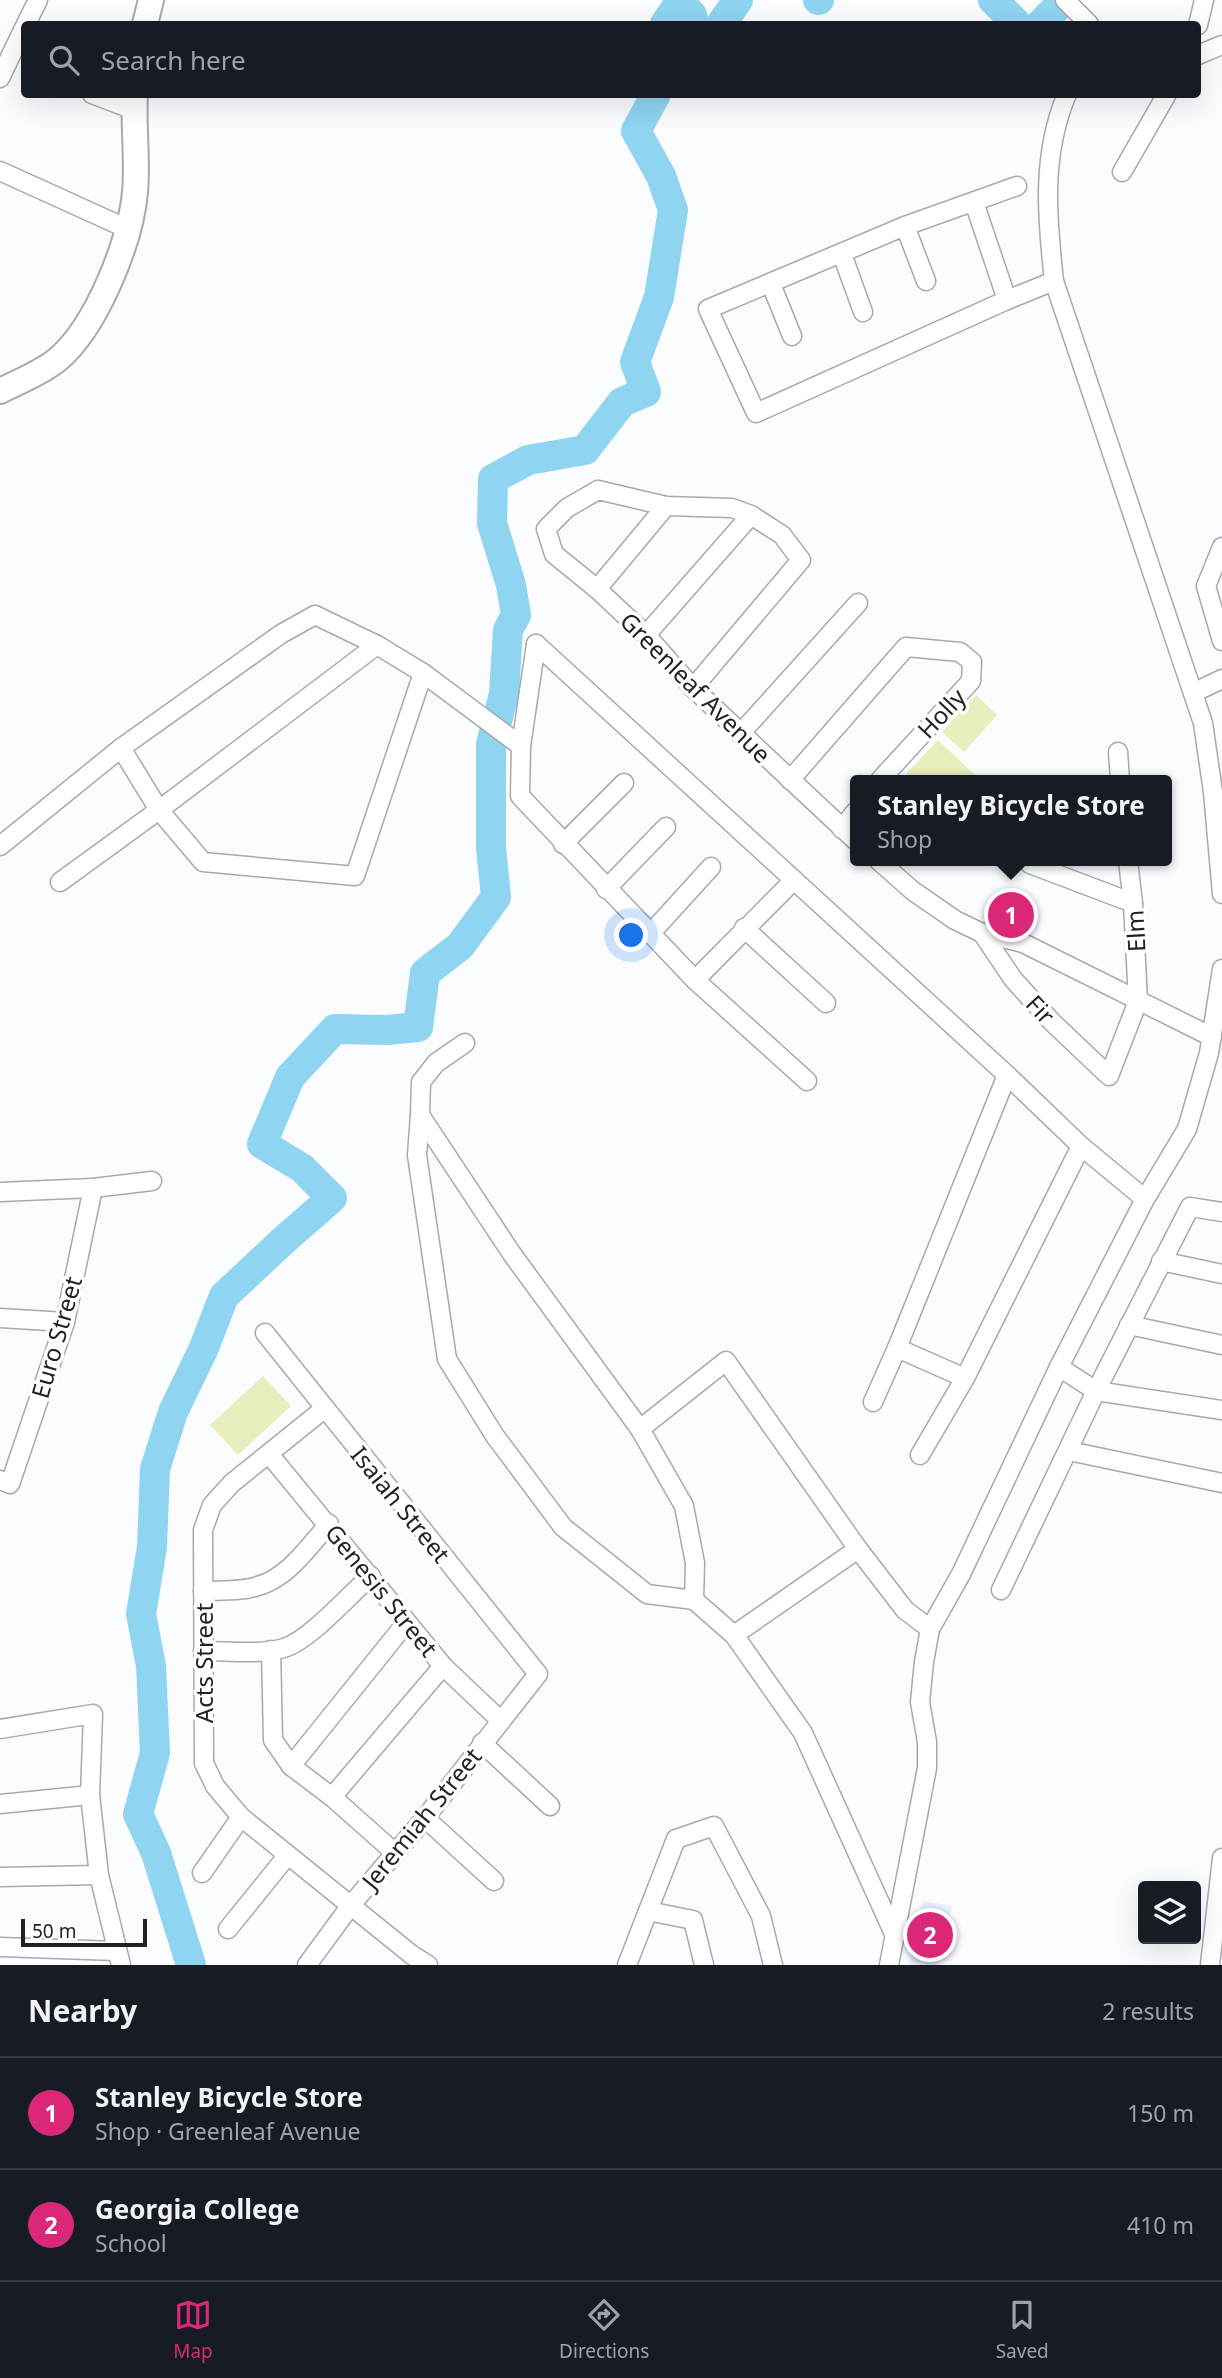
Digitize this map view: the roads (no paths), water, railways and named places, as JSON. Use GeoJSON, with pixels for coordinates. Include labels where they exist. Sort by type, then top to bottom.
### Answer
{"type":"FeatureCollection","features":[{"type":"Feature","properties":{"kind":"main road"},"geometry":{"type":"LineString","coordinates":[[146,21],[151,0]]}},
{"type":"Feature","properties":{"kind":"main road"},"geometry":{"type":"LineString","coordinates":[[0,391],[57,360],[84,329],[118,263],[130,230],[136,190],[135,102]]}},
{"type":"Feature","properties":{"kind":"street"},"geometry":{"type":"LineString","coordinates":[[28,21],[38,0]]}},
{"type":"Feature","properties":{"kind":"street"},"geometry":{"type":"LineString","coordinates":[[1199,21],[1204,0]]}},
{"type":"Feature","properties":{"kind":"street"},"geometry":{"type":"LineString","coordinates":[[1070,4],[1086,21]]}},
{"type":"Feature","properties":{"kind":"street"},"geometry":{"type":"LineString","coordinates":[[11,70],[21,39]]}},
{"type":"Feature","properties":{"kind":"street"},"geometry":{"type":"LineString","coordinates":[[1201,54],[1222,45]]}},
{"type":"Feature","properties":{"kind":"street"},"geometry":{"type":"LineString","coordinates":[[114,98],[135,102]]}},
{"type":"Feature","properties":{"kind":"street"},"geometry":{"type":"LineString","coordinates":[[1065,98],[1050,153],[1046,213],[1054,281],[1203,723],[1222,894]]}},
{"type":"Feature","properties":{"kind":"street"},"geometry":{"type":"LineString","coordinates":[[1122,172],[1165,98]]}},
{"type":"Feature","properties":{"kind":"street"},"geometry":{"type":"LineString","coordinates":[[0,171],[130,230]]}},
{"type":"Feature","properties":{"kind":"street"},"geometry":{"type":"LineString","coordinates":[[1017,186],[905,226],[708,309],[756,413],[1054,281]]}},
{"type":"Feature","properties":{"kind":"street"},"geometry":{"type":"LineString","coordinates":[[974,202],[1007,300]]}},
{"type":"Feature","properties":{"kind":"street"},"geometry":{"type":"LineString","coordinates":[[905,226],[926,281]]}},
{"type":"Feature","properties":{"kind":"street"},"geometry":{"type":"LineString","coordinates":[[842,254],[863,312]]}},
{"type":"Feature","properties":{"kind":"street"},"geometry":{"type":"LineString","coordinates":[[771,284],[792,336]]}},
{"type":"Feature","properties":{"kind":"street","name":"Greenleaf Avenue"},"geometry":{"type":"LineString","coordinates":[[666,506],[598,490],[568,508],[546,529],[554,554],[597,589],[646,635],[693,688],[848,834]]}},
{"type":"Feature","properties":{"kind":"street"},"geometry":{"type":"LineString","coordinates":[[597,589],[666,506],[732,508],[751,515],[782,535],[801,560],[693,688]]}},
{"type":"Feature","properties":{"kind":"street"},"geometry":{"type":"LineString","coordinates":[[646,635],[751,515]]}},
{"type":"Feature","properties":{"kind":"street"},"geometry":{"type":"LineString","coordinates":[[1222,547],[1214,584],[1222,641]]}},
{"type":"Feature","properties":{"kind":"street"},"geometry":{"type":"LineString","coordinates":[[740,734],[858,603]]}},
{"type":"Feature","properties":{"kind":"street"},"geometry":{"type":"LineString","coordinates":[[0,846],[121,748],[281,634],[315,615],[377,645],[424,673],[516,742]]}},
{"type":"Feature","properties":{"kind":"street"},"geometry":{"type":"LineString","coordinates":[[807,1081],[695,980],[520,796],[516,742],[536,644],[1081,1146],[1145,1199]]}},
{"type":"Feature","properties":{"kind":"street"},"geometry":{"type":"LineString","coordinates":[[60,882],[377,645]]}},
{"type":"Feature","properties":{"kind":"street","name":"Holly"},"geometry":{"type":"LineString","coordinates":[[790,780],[906,648],[960,652],[972,662],[971,681],[891,775]]}},
{"type":"Feature","properties":{"kind":"street"},"geometry":{"type":"LineString","coordinates":[[121,748],[159,810],[203,862],[355,876],[424,673]]}},
{"type":"Feature","properties":{"kind":"street"},"geometry":{"type":"LineString","coordinates":[[1193,693],[1222,679]]}},
{"type":"Feature","properties":{"kind":"street"},"geometry":{"type":"LineString","coordinates":[[1118,752],[1120,775]]}},
{"type":"Feature","properties":{"kind":"street"},"geometry":{"type":"LineString","coordinates":[[563,844],[624,783]]}},
{"type":"Feature","properties":{"kind":"street"},"geometry":{"type":"LineString","coordinates":[[606,889],[666,827]]}},
{"type":"Feature","properties":{"kind":"street"},"geometry":{"type":"LineString","coordinates":[[885,866],[913,891],[954,920],[982,933],[1023,943],[1212,1037]]}},
{"type":"Feature","properties":{"kind":"street"},"geometry":{"type":"LineString","coordinates":[[1035,866],[1133,904]]}},
{"type":"Feature","properties":{"kind":"street","name":"Elm"},"geometry":{"type":"LineString","coordinates":[[1129,866],[1138,1001]]}},
{"type":"Feature","properties":{"kind":"street"},"geometry":{"type":"LineString","coordinates":[[650,934],[711,867]]}},
{"type":"Feature","properties":{"kind":"street"},"geometry":{"type":"LineString","coordinates":[[695,980],[794,880]]}},
{"type":"Feature","properties":{"kind":"street"},"geometry":{"type":"LineString","coordinates":[[744,928],[826,1003]]}},
{"type":"Feature","properties":{"kind":"street","name":"Fir"},"geometry":{"type":"LineString","coordinates":[[982,933],[1013,979],[1052,1022],[1109,1076],[1138,1001]]}},
{"type":"Feature","properties":{"kind":"street"},"geometry":{"type":"LineString","coordinates":[[889,1965],[927,1768],[927,1742],[920,1702],[930,1629],[961,1574],[1059,1367],[1145,1199],[1187,1129],[1212,1037],[1222,969]]}},
{"type":"Feature","properties":{"kind":"street"},"geometry":{"type":"LineString","coordinates":[[465,1043],[436,1063],[421,1082],[417,1155],[447,1359],[495,1436],[563,1527],[647,1594],[694,1600],[734,1635],[803,1732],[895,1936]]}},
{"type":"Feature","properties":{"kind":"street"},"geometry":{"type":"LineString","coordinates":[[873,1402],[1007,1075]]}},
{"type":"Feature","properties":{"kind":"street"},"geometry":{"type":"LineString","coordinates":[[420,1115],[512,1254],[640,1429],[684,1506],[695,1563],[694,1600]]}},
{"type":"Feature","properties":{"kind":"street"},"geometry":{"type":"LineString","coordinates":[[920,1455],[965,1378],[1081,1146]]}},
{"type":"Feature","properties":{"kind":"street"},"geometry":{"type":"LineString","coordinates":[[0,1192],[93,1188],[152,1181]]}},
{"type":"Feature","properties":{"kind":"street","name":"Euro Street"},"geometry":{"type":"LineString","coordinates":[[5,1482],[65,1322],[93,1188]]}},
{"type":"Feature","properties":{"kind":"street"},"geometry":{"type":"LineString","coordinates":[[1001,1590],[1096,1391],[1190,1207],[1222,1212]]}},
{"type":"Feature","properties":{"kind":"street"},"geometry":{"type":"LineString","coordinates":[[1161,1261],[1222,1274]]}},
{"type":"Feature","properties":{"kind":"street"},"geometry":{"type":"LineString","coordinates":[[0,1318],[65,1322]]}},
{"type":"Feature","properties":{"kind":"street"},"geometry":{"type":"LineString","coordinates":[[1129,1325],[1222,1345]]}},
{"type":"Feature","properties":{"kind":"street","name":"Isaiah Street"},"geometry":{"type":"LineString","coordinates":[[265,1333],[538,1674]]}},
{"type":"Feature","properties":{"kind":"street"},"geometry":{"type":"LineString","coordinates":[[897,1348],[965,1378]]}},
{"type":"Feature","properties":{"kind":"street"},"geometry":{"type":"LineString","coordinates":[[640,1429],[726,1361],[858,1549],[905,1610],[930,1629]]}},
{"type":"Feature","properties":{"kind":"street"},"geometry":{"type":"LineString","coordinates":[[1059,1367],[1096,1391],[1222,1410]]}},
{"type":"Feature","properties":{"kind":"street","name":"Acts Street"},"geometry":{"type":"LineString","coordinates":[[324,1409],[232,1483],[212,1505],[203,1530],[204,1763],[215,1786],[241,1817],[351,1905],[408,1960],[428,1965]]}},
{"type":"Feature","properties":{"kind":"street"},"geometry":{"type":"LineString","coordinates":[[1069,1451],[1222,1483]]}},
{"type":"Feature","properties":{"kind":"street","name":"Genesis Street"},"geometry":{"type":"LineString","coordinates":[[269,1454],[443,1666],[501,1721]]}},
{"type":"Feature","properties":{"kind":"street"},"geometry":{"type":"LineString","coordinates":[[203,1591],[260,1586],[283,1574],[329,1524]]}},
{"type":"Feature","properties":{"kind":"street"},"geometry":{"type":"LineString","coordinates":[[734,1635],[858,1549]]}},
{"type":"Feature","properties":{"kind":"street"},"geometry":{"type":"LineString","coordinates":[[203,1651],[271,1650],[287,1647],[306,1636],[371,1576]]}},
{"type":"Feature","properties":{"kind":"street"},"geometry":{"type":"LineString","coordinates":[[291,1766],[406,1623]]}},
{"type":"Feature","properties":{"kind":"street"},"geometry":{"type":"LineString","coordinates":[[271,1650],[272,1740],[291,1766],[332,1797],[394,1852]]}},
{"type":"Feature","properties":{"kind":"street"},"geometry":{"type":"LineString","coordinates":[[332,1797],[443,1666]]}},
{"type":"Feature","properties":{"kind":"street","name":"Jeremiah Street"},"geometry":{"type":"LineString","coordinates":[[307,1965],[351,1905],[425,1818],[538,1674]]}},
{"type":"Feature","properties":{"kind":"street"},"geometry":{"type":"LineString","coordinates":[[0,1729],[93,1714],[90,1795],[99,1875],[119,1958],[0,1947]]}},
{"type":"Feature","properties":{"kind":"street"},"geometry":{"type":"LineString","coordinates":[[482,1743],[550,1806]]}},
{"type":"Feature","properties":{"kind":"street"},"geometry":{"type":"LineString","coordinates":[[0,1804],[90,1795]]}},
{"type":"Feature","properties":{"kind":"street"},"geometry":{"type":"LineString","coordinates":[[202,1873],[241,1817]]}},
{"type":"Feature","properties":{"kind":"street"},"geometry":{"type":"LineString","coordinates":[[425,1818],[494,1881]]}},
{"type":"Feature","properties":{"kind":"street"},"geometry":{"type":"LineString","coordinates":[[627,1965],[676,1839],[714,1826],[761,1916],[773,1965]]}},
{"type":"Feature","properties":{"kind":"street"},"geometry":{"type":"LineString","coordinates":[[228,1929],[288,1856]]}},
{"type":"Feature","properties":{"kind":"street"},"geometry":{"type":"LineString","coordinates":[[1210,1965],[1222,1858]]}},
{"type":"Feature","properties":{"kind":"street"},"geometry":{"type":"LineString","coordinates":[[0,1877],[99,1875]]}},
{"type":"Feature","properties":{"kind":"street"},"geometry":{"type":"LineString","coordinates":[[648,1911],[693,1920],[704,1965]]}},
{"type":"Feature","properties":{"kind":"waterway"},"geometry":{"type":"LineString","coordinates":[[723,21],[738,0]]}},
{"type":"Feature","properties":{"kind":"waterway"},"geometry":{"type":"LineString","coordinates":[[993,0],[1014,21]]}},
{"type":"Feature","properties":{"kind":"waterway"},"geometry":{"type":"LineString","coordinates":[[1044,21],[1064,0]]}},
{"type":"Feature","properties":{"kind":"waterway"},"geometry":{"type":"LineString","coordinates":[[667,21],[680,2],[692,15],[693,21]]}},
{"type":"Feature","properties":{"kind":"waterway"},"geometry":{"type":"LineString","coordinates":[[191,1965],[156,1853],[138,1814],[155,1753],[151,1666],[141,1614],[152,1547],[155,1469],[173,1412],[203,1350],[224,1296],[332,1198],[302,1168],[262,1144],[290,1077],[335,1029],[387,1030],[418,1027],[425,973],[460,946],[496,897],[491,848],[491,744],[504,694],[508,630],[516,615],[511,585],[492,523],[493,479],[528,460],[585,450],[622,402],[646,392],[635,362],[659,297],[673,210],[661,176],[636,131],[654,98]]}},
{"type":"Feature","properties":{"kind":"place","name":"Stanley Bicycle Store"},"geometry":{"type":"Point","coordinates":[1011,915]}},
{"type":"Feature","properties":{"kind":"place","name":"Georgia College"},"geometry":{"type":"Point","coordinates":[930,1935]}}]}
